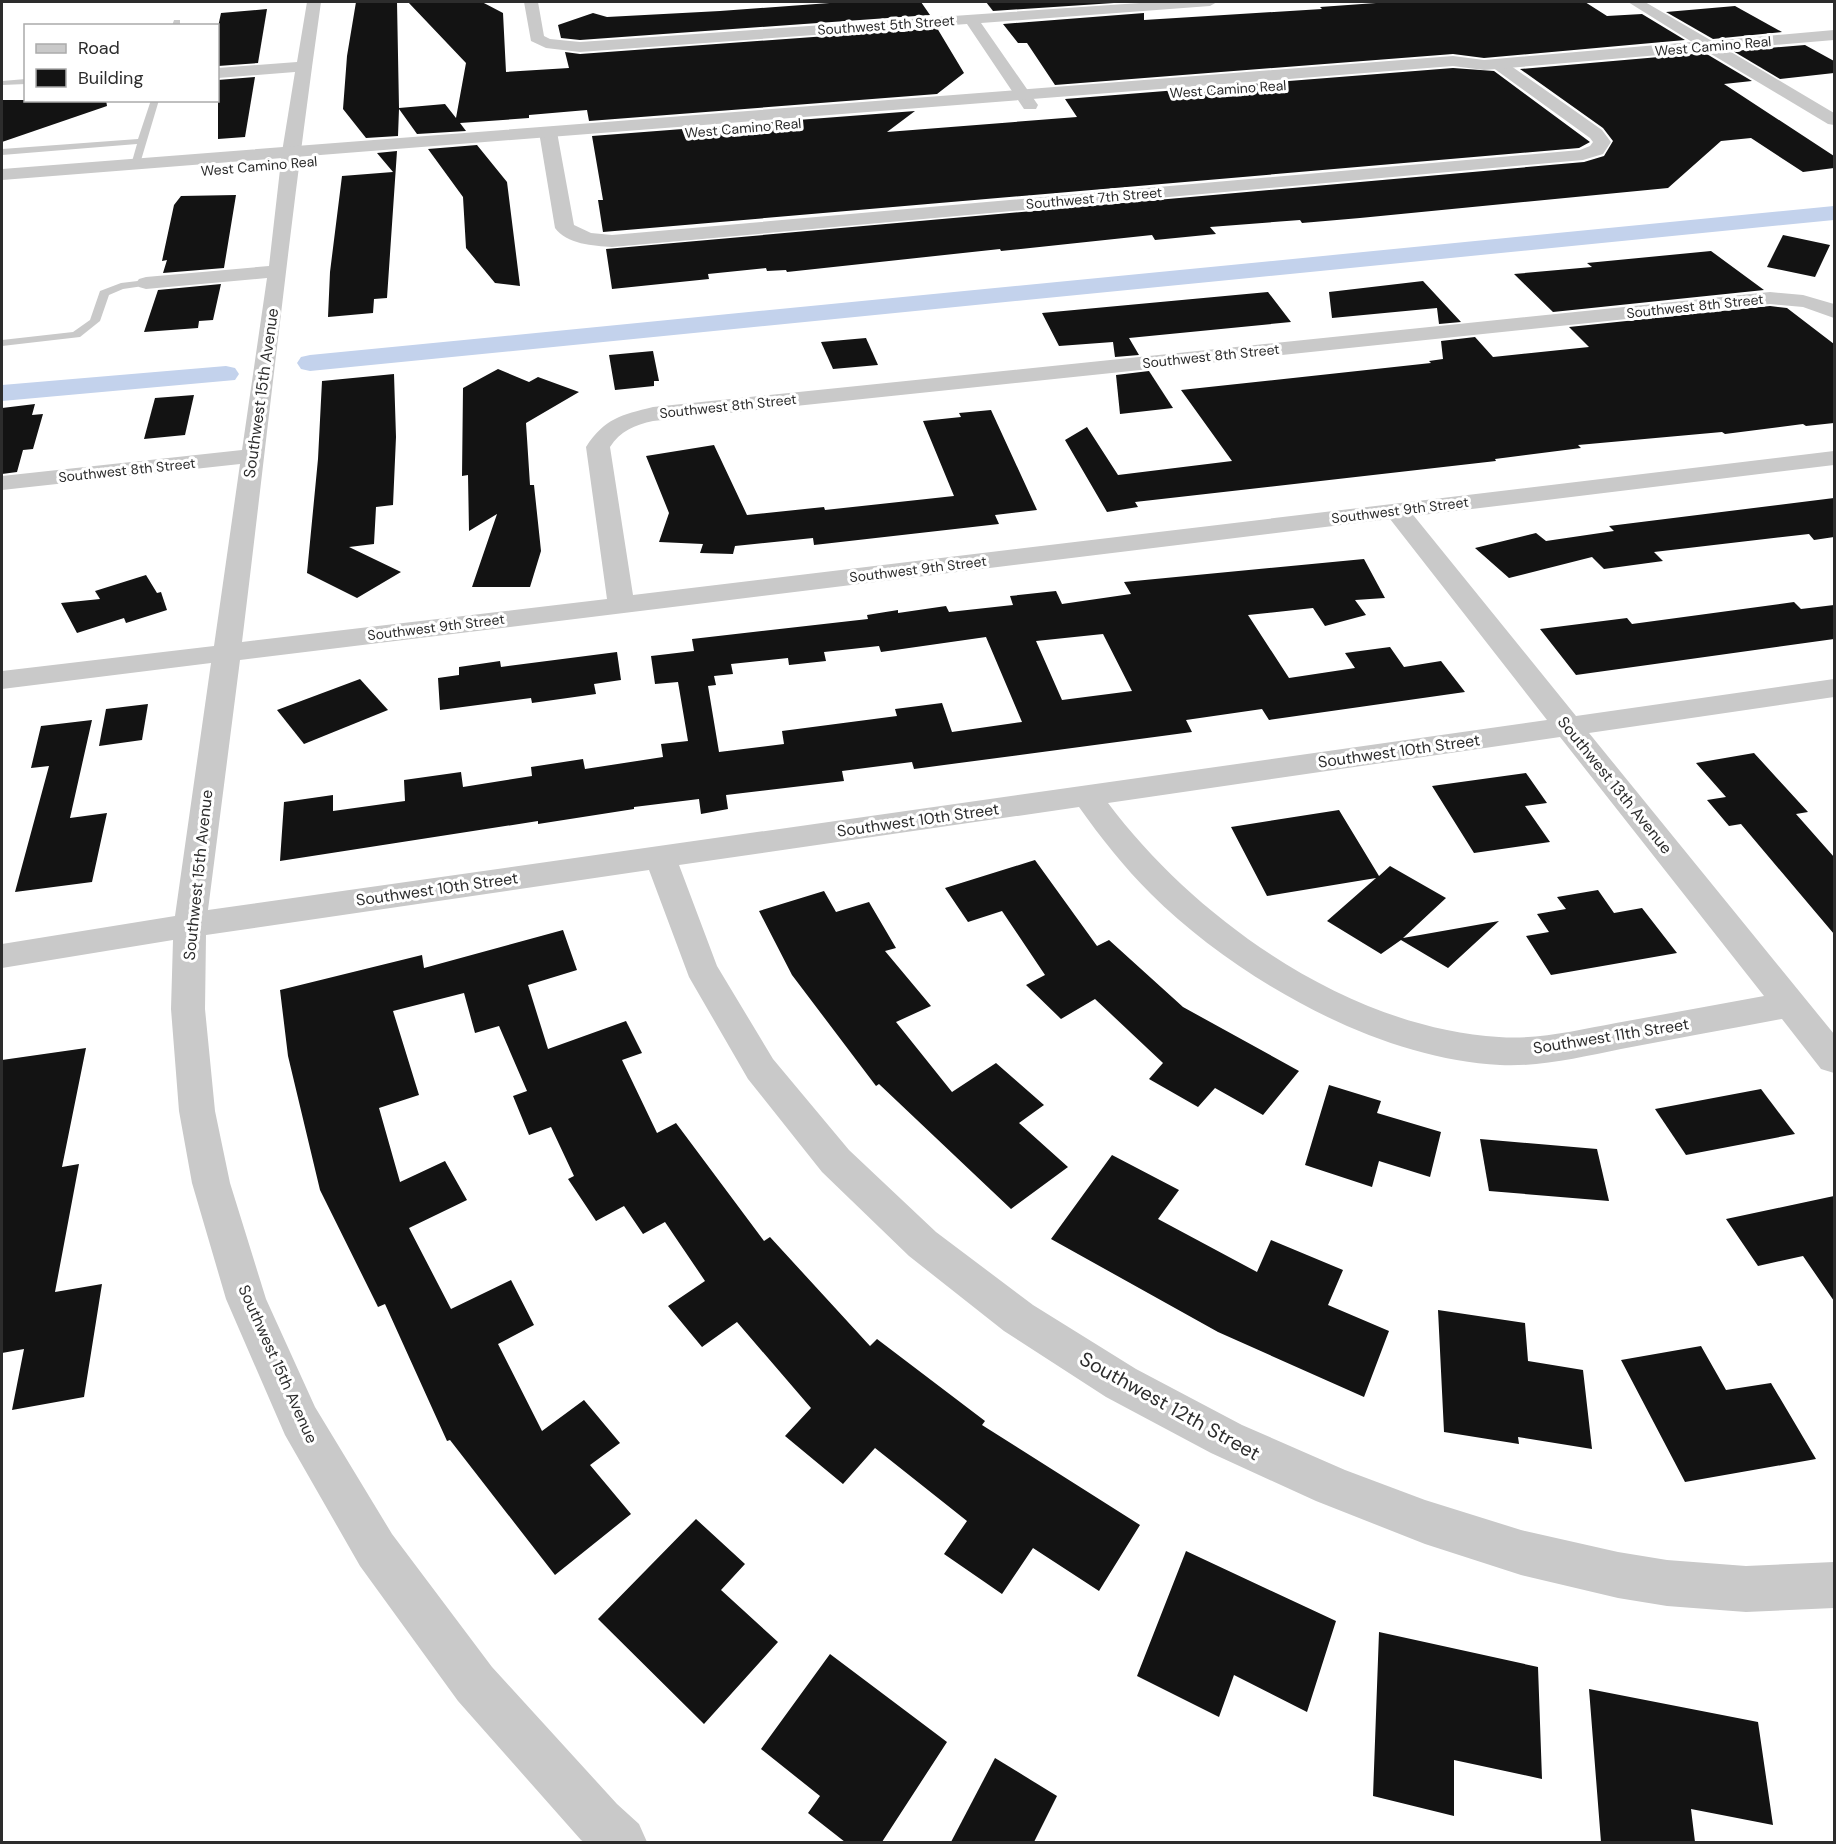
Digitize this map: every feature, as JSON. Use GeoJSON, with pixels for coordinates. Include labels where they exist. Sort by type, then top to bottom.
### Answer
{"type":"FeatureCollection","features":[{"type":"Feature","properties":{"kind":"street","name":"Southwest 15th Avenue"},"geometry":{"type":"LineString","coordinates":[[314,2],[290,158],[278,271],[190,925],[188,1009],[197,1111],[211,1183],[246,1299],[300,1421],[376,1550],[475,1684],[599,1822],[621,1842]]}},
{"type":"Feature","properties":{"kind":"street","name":"Southwest 5th Street"},"geometry":{"type":"LineString","coordinates":[[531,2],[537,38],[546,43],[562,46],[1210,2]]}},
{"type":"Feature","properties":{"kind":"street"},"geometry":{"type":"LineString","coordinates":[[1635,2],[1834,120]]}},
{"type":"Feature","properties":{"kind":"street"},"geometry":{"type":"LineString","coordinates":[[971,19],[1026,100]]}},
{"type":"Feature","properties":{"kind":"street","name":"West Camino Real"},"geometry":{"type":"LineString","coordinates":[[2,187],[290,158],[1026,100],[1453,62],[1491,64],[1834,35]]}},
{"type":"Feature","properties":{"kind":"street","name":"Southwest 7th Street"},"geometry":{"type":"LineString","coordinates":[[549,138],[566,228],[576,236],[619,241],[1571,156],[1598,150],[1602,142],[1596,134],[1491,64]]}},
{"type":"Feature","properties":{"kind":"street"},"geometry":{"type":"LineString","coordinates":[[219,73],[305,66]]}},
{"type":"Feature","properties":{"kind":"street","name":"West Camino Real"},"geometry":{"type":"LineString","coordinates":[[2,175],[136,165],[290,158]]}},
{"type":"Feature","properties":{"kind":"street"},"geometry":{"type":"LineString","coordinates":[[146,283],[278,271]]}},
{"type":"Feature","properties":{"kind":"street","name":"Southwest 8th Street"},"geometry":{"type":"LineString","coordinates":[[621,605],[597,447],[606,432],[626,421],[653,414],[1759,299],[1797,299],[1834,312]]}},
{"type":"Feature","properties":{"kind":"street","name":"Southwest 8th Street"},"geometry":{"type":"LineString","coordinates":[[2,483],[252,456]]}},
{"type":"Feature","properties":{"kind":"street","name":"Southwest 9th Street"},"geometry":{"type":"LineString","coordinates":[[2,680],[1834,458]]}},
{"type":"Feature","properties":{"kind":"street","name":"Southwest 13th Avenue"},"geometry":{"type":"LineString","coordinates":[[1396,511],[1834,1059]]}},
{"type":"Feature","properties":{"kind":"street","name":"Southwest 10th Street"},"geometry":{"type":"LineString","coordinates":[[2,956],[190,925],[1834,688]]}},
{"type":"Feature","properties":{"kind":"street","name":"Southwest 11th Street"},"geometry":{"type":"LineString","coordinates":[[1087,796],[1134,859],[1177,901],[1228,942],[1288,980],[1355,1014],[1400,1032],[1449,1045],[1498,1051],[1547,1049],[1791,1004]]}},
{"type":"Feature","properties":{"kind":"street","name":"Southwest 12th Street"},"geometry":{"type":"LineString","coordinates":[[660,857],[692,953],[732,1029],[788,1106],[858,1185],[914,1237],[1012,1314],[1125,1386],[1254,1454],[1394,1511],[1544,1559],[1657,1582],[1708,1587],[1776,1589],[1834,1585]]}},
{"type":"Feature","properties":{"kind":"lane"},"geometry":{"type":"LineString","coordinates":[[2,83],[24,81]]}},
{"type":"Feature","properties":{"kind":"lane"},"geometry":{"type":"LineString","coordinates":[[136,165],[136,156],[154,102]]}},
{"type":"Feature","properties":{"kind":"lane"},"geometry":{"type":"LineString","coordinates":[[2,152],[142,141]]}},
{"type":"Feature","properties":{"kind":"lane"},"geometry":{"type":"LineString","coordinates":[[2,343],[76,336],[95,321],[104,293],[121,286],[146,283]]}},
{"type":"Feature","properties":{"kind":"building"},"geometry":{"type":"Polygon","coordinates":[[[356,2],[397,2],[399,108],[445,104],[456,118],[466,63],[408,2],[482,2],[503,13],[506,72],[569,68],[565,52],[580,54],[937,28],[964,73],[937,94],[589,121],[587,110],[529,115],[529,118],[460,123],[466,131],[417,134],[399,109],[398,136],[366,138],[343,109],[347,56],[356,2]]]}},
{"type":"Feature","properties":{"kind":"building"},"geometry":{"type":"Polygon","coordinates":[[[843,2],[921,2],[930,15],[580,40],[561,38],[558,25],[593,13],[607,17],[843,2]]]}},
{"type":"Feature","properties":{"kind":"building"},"geometry":{"type":"Polygon","coordinates":[[[986,2],[1129,2],[993,11],[986,2]]]}},
{"type":"Feature","properties":{"kind":"building"},"geometry":{"type":"Polygon","coordinates":[[[1390,2],[1585,2],[1607,16],[1642,14],[1685,40],[1484,58],[1453,54],[1055,85],[1027,43],[1018,43],[1003,24],[1144,13],[1144,20],[1322,9],[1320,7],[1390,2]]]}},
{"type":"Feature","properties":{"kind":"building"},"geometry":{"type":"Polygon","coordinates":[[[1735,6],[1782,32],[1713,39],[1666,12],[1735,6]]]}},
{"type":"Feature","properties":{"kind":"building"},"geometry":{"type":"Polygon","coordinates":[[[267,9],[258,63],[219,66],[219,24],[221,13],[267,9]]]}},
{"type":"Feature","properties":{"kind":"building"},"geometry":{"type":"Polygon","coordinates":[[[1805,45],[1834,61],[1834,73],[1780,79],[1733,51],[1805,45]]]}},
{"type":"Feature","properties":{"kind":"building"},"geometry":{"type":"Polygon","coordinates":[[[1705,53],[1752,81],[1724,84],[1834,156],[1834,168],[1803,172],[1751,138],[1721,141],[1668,188],[1302,223],[1300,220],[1210,227],[1216,234],[1155,240],[1152,235],[787,272],[786,270],[767,271],[766,268],[708,274],[709,279],[612,289],[606,249],[1584,162],[1604,156],[1613,141],[1603,128],[1520,69],[1705,53]]]}},
{"type":"Feature","properties":{"kind":"building"},"geometry":{"type":"Polygon","coordinates":[[[1453,68],[1494,71],[1590,142],[1579,148],[603,232],[598,200],[603,200],[592,136],[915,111],[887,132],[1077,117],[1065,99],[1453,68]]]}},
{"type":"Feature","properties":{"kind":"building"},"geometry":{"type":"Polygon","coordinates":[[[255,77],[245,137],[218,139],[219,80],[255,77]]]}},
{"type":"Feature","properties":{"kind":"building"},"geometry":{"type":"Polygon","coordinates":[[[2,100],[106,102],[107,106],[2,142],[2,100]]]}},
{"type":"Feature","properties":{"kind":"building"},"geometry":{"type":"Polygon","coordinates":[[[477,145],[507,182],[520,286],[495,283],[466,248],[463,197],[428,149],[477,145]]]}},
{"type":"Feature","properties":{"kind":"building"},"geometry":{"type":"Polygon","coordinates":[[[397,151],[387,298],[374,299],[373,313],[328,317],[330,272],[342,176],[393,172],[377,153],[397,151]]]}},
{"type":"Feature","properties":{"kind":"building"},"geometry":{"type":"Polygon","coordinates":[[[236,195],[224,268],[163,273],[167,260],[162,261],[174,205],[181,196],[236,195]]]}},
{"type":"Feature","properties":{"kind":"building"},"geometry":{"type":"Polygon","coordinates":[[[1783,235],[1830,245],[1815,277],[1767,267],[1783,235]]]}},
{"type":"Feature","properties":{"kind":"building"},"geometry":{"type":"Polygon","coordinates":[[[1711,251],[1764,290],[1553,312],[1514,274],[1592,267],[1587,263],[1711,251]]]}},
{"type":"Feature","properties":{"kind":"building"},"geometry":{"type":"Polygon","coordinates":[[[1423,281],[1461,322],[1439,324],[1437,308],[1332,318],[1329,292],[1423,281]]]}},
{"type":"Feature","properties":{"kind":"building"},"geometry":{"type":"Polygon","coordinates":[[[221,284],[213,320],[199,321],[198,328],[144,332],[158,290],[221,284]]]}},
{"type":"Feature","properties":{"kind":"building"},"geometry":{"type":"Polygon","coordinates":[[[1268,292],[1291,322],[1129,338],[1139,355],[1115,357],[1113,342],[1059,346],[1042,313],[1268,292]]]}},
{"type":"Feature","properties":{"kind":"building"},"geometry":{"type":"Polygon","coordinates":[[[1770,306],[1787,308],[1834,344],[1834,423],[1578,445],[1581,448],[1495,459],[1496,461],[1135,502],[1138,507],[1107,512],[1065,440],[1087,427],[1118,475],[1232,461],[1181,390],[1431,363],[1429,361],[1443,359],[1441,341],[1475,337],[1493,357],[1589,347],[1569,327],[1770,306]]]}},
{"type":"Feature","properties":{"kind":"building"},"geometry":{"type":"Polygon","coordinates":[[[866,338],[878,365],[833,369],[821,342],[866,338]]]}},
{"type":"Feature","properties":{"kind":"building"},"geometry":{"type":"Polygon","coordinates":[[[653,351],[659,381],[654,381],[654,386],[615,390],[609,355],[653,351]]]}},
{"type":"Feature","properties":{"kind":"building"},"geometry":{"type":"Polygon","coordinates":[[[498,369],[529,382],[538,377],[579,392],[526,423],[530,485],[534,485],[541,551],[530,587],[472,587],[497,514],[469,531],[468,475],[462,476],[463,388],[498,369]]]}},
{"type":"Feature","properties":{"kind":"building"},"geometry":{"type":"Polygon","coordinates":[[[1149,371],[1173,408],[1120,414],[1116,375],[1149,371]]]}},
{"type":"Feature","properties":{"kind":"building"},"geometry":{"type":"Polygon","coordinates":[[[394,374],[396,437],[393,505],[376,507],[374,544],[349,547],[401,572],[357,598],[307,573],[318,459],[322,381],[394,374]]]}},
{"type":"Feature","properties":{"kind":"building"},"geometry":{"type":"Polygon","coordinates":[[[194,395],[185,435],[144,439],[155,398],[194,395]]]}},
{"type":"Feature","properties":{"kind":"building"},"geometry":{"type":"Polygon","coordinates":[[[35,404],[32,415],[43,414],[33,449],[23,450],[17,472],[2,474],[2,408],[35,404]]]}},
{"type":"Feature","properties":{"kind":"building"},"geometry":{"type":"Polygon","coordinates":[[[991,410],[1037,510],[995,515],[999,524],[814,545],[813,538],[735,546],[733,554],[700,553],[703,544],[659,542],[669,513],[646,456],[714,445],[747,515],[824,507],[825,510],[954,496],[923,421],[961,417],[959,413],[991,410]]]}},
{"type":"Feature","properties":{"kind":"building"},"geometry":{"type":"Polygon","coordinates":[[[1834,498],[1834,537],[1814,540],[1809,534],[1654,552],[1663,561],[1604,569],[1592,557],[1509,578],[1475,548],[1536,533],[1546,541],[1614,531],[1609,526],[1834,498]]]}},
{"type":"Feature","properties":{"kind":"building"},"geometry":{"type":"Polygon","coordinates":[[[1364,559],[1385,598],[1355,600],[1366,615],[1325,626],[1313,608],[1248,615],[1289,678],[1355,668],[1345,653],[1390,647],[1404,667],[1441,661],[1465,692],[1269,720],[1262,709],[1186,720],[1192,732],[914,769],[912,762],[842,771],[844,781],[726,795],[728,809],[701,814],[699,799],[634,807],[634,809],[538,824],[538,821],[280,861],[284,802],[333,795],[333,811],[405,801],[404,780],[461,772],[463,787],[532,776],[531,767],[583,759],[585,769],[663,757],[661,744],[688,741],[678,682],[655,684],[651,656],[694,651],[692,639],[868,619],[867,615],[898,610],[898,613],[946,606],[949,612],[1013,605],[1010,596],[1056,591],[1062,604],[1131,594],[1124,582],[1364,559]],[[1103,634],[1036,641],[1062,700],[1132,691],[1103,634]],[[986,637],[881,652],[879,646],[824,652],[826,661],[789,665],[788,658],[731,664],[733,674],[714,676],[716,685],[708,686],[719,752],[784,744],[782,731],[897,716],[895,709],[942,703],[952,732],[1022,722],[986,637]]]}},
{"type":"Feature","properties":{"kind":"building"},"geometry":{"type":"Polygon","coordinates":[[[146,575],[157,593],[161,592],[167,610],[126,623],[124,618],[77,633],[61,603],[100,599],[95,591],[146,575]]]}},
{"type":"Feature","properties":{"kind":"building"},"geometry":{"type":"Polygon","coordinates":[[[1794,602],[1801,609],[1834,605],[1834,639],[1576,675],[1540,629],[1627,618],[1632,624],[1794,602]]]}},
{"type":"Feature","properties":{"kind":"building"},"geometry":{"type":"Polygon","coordinates":[[[617,652],[621,680],[594,684],[596,694],[532,703],[531,698],[440,710],[438,678],[459,675],[459,667],[500,661],[501,667],[617,652]]]}},
{"type":"Feature","properties":{"kind":"building"},"geometry":{"type":"Polygon","coordinates":[[[360,679],[388,710],[304,744],[277,710],[360,679]]]}},
{"type":"Feature","properties":{"kind":"building"},"geometry":{"type":"Polygon","coordinates":[[[148,704],[142,740],[99,746],[106,709],[148,704]]]}},
{"type":"Feature","properties":{"kind":"building"},"geometry":{"type":"Polygon","coordinates":[[[92,720],[70,818],[107,813],[92,882],[15,892],[49,766],[31,768],[41,726],[92,720]]]}},
{"type":"Feature","properties":{"kind":"building"},"geometry":{"type":"Polygon","coordinates":[[[1754,753],[1808,812],[1796,814],[1834,857],[1834,934],[1741,824],[1729,826],[1707,800],[1726,797],[1696,763],[1754,753]]]}},
{"type":"Feature","properties":{"kind":"building"},"geometry":{"type":"Polygon","coordinates":[[[1526,773],[1547,803],[1525,806],[1550,842],[1474,853],[1432,786],[1526,773]]]}},
{"type":"Feature","properties":{"kind":"building"},"geometry":{"type":"Polygon","coordinates":[[[1339,810],[1379,876],[1390,866],[1446,898],[1403,938],[1499,921],[1448,968],[1401,940],[1381,954],[1327,921],[1376,878],[1267,896],[1231,827],[1339,810]]]}},
{"type":"Feature","properties":{"kind":"building"},"geometry":{"type":"Polygon","coordinates":[[[1035,860],[1097,946],[1109,940],[1183,1007],[1299,1071],[1263,1115],[1215,1088],[1198,1107],[1149,1079],[1163,1063],[1095,999],[1061,1019],[1026,985],[1045,975],[1002,911],[968,922],[945,888],[1035,860]]]}},
{"type":"Feature","properties":{"kind":"building"},"geometry":{"type":"Polygon","coordinates":[[[1598,890],[1614,913],[1642,908],[1677,953],[1551,975],[1526,936],[1549,932],[1537,914],[1566,909],[1557,897],[1598,890]]]}},
{"type":"Feature","properties":{"kind":"building"},"geometry":{"type":"Polygon","coordinates":[[[824,891],[836,912],[869,902],[896,948],[885,951],[931,1006],[896,1022],[952,1092],[996,1063],[1044,1105],[1019,1123],[1068,1167],[1011,1209],[879,1084],[876,1086],[792,975],[759,911],[824,891]]]}},
{"type":"Feature","properties":{"kind":"building"},"geometry":{"type":"Polygon","coordinates":[[[563,930],[577,970],[528,985],[548,1049],[626,1021],[642,1053],[622,1060],[657,1133],[676,1123],[764,1241],[770,1237],[870,1346],[877,1339],[985,1421],[982,1425],[1140,1525],[1099,1591],[1033,1548],[1002,1594],[944,1554],[967,1521],[875,1448],[843,1484],[785,1436],[811,1408],[737,1322],[702,1347],[668,1306],[705,1281],[665,1222],[643,1234],[624,1206],[596,1221],[568,1179],[574,1176],[551,1127],[529,1135],[513,1096],[527,1091],[499,1026],[475,1033],[464,993],[393,1011],[419,1095],[379,1108],[400,1182],[445,1161],[467,1200],[409,1228],[451,1309],[511,1280],[534,1325],[498,1344],[542,1431],[584,1400],[620,1443],[590,1465],[631,1514],[555,1575],[450,1440],[447,1441],[385,1304],[378,1307],[320,1190],[288,1056],[280,990],[422,955],[424,968],[563,930]]]}},
{"type":"Feature","properties":{"kind":"building"},"geometry":{"type":"Polygon","coordinates":[[[86,1048],[62,1167],[79,1164],[55,1292],[102,1284],[84,1397],[12,1410],[24,1349],[2,1353],[2,1060],[86,1048]]]}},
{"type":"Feature","properties":{"kind":"building"},"geometry":{"type":"Polygon","coordinates":[[[1329,1085],[1381,1101],[1377,1113],[1441,1132],[1430,1177],[1379,1161],[1372,1187],[1305,1165],[1329,1085]]]}},
{"type":"Feature","properties":{"kind":"building"},"geometry":{"type":"Polygon","coordinates":[[[1761,1089],[1795,1134],[1686,1155],[1655,1109],[1761,1089]]]}},
{"type":"Feature","properties":{"kind":"building"},"geometry":{"type":"Polygon","coordinates":[[[1480,1139],[1597,1149],[1609,1201],[1489,1191],[1480,1139]]]}},
{"type":"Feature","properties":{"kind":"building"},"geometry":{"type":"Polygon","coordinates":[[[1112,1155],[1179,1190],[1158,1219],[1257,1272],[1271,1240],[1343,1270],[1328,1305],[1389,1331],[1364,1397],[1218,1332],[1051,1239],[1112,1155]]]}},
{"type":"Feature","properties":{"kind":"building"},"geometry":{"type":"Polygon","coordinates":[[[1834,1196],[1834,1301],[1803,1256],[1758,1266],[1726,1219],[1834,1196]]]}},
{"type":"Feature","properties":{"kind":"building"},"geometry":{"type":"Polygon","coordinates":[[[1438,1310],[1525,1323],[1528,1361],[1583,1370],[1592,1449],[1518,1437],[1519,1444],[1444,1432],[1438,1310]]]}},
{"type":"Feature","properties":{"kind":"building"},"geometry":{"type":"Polygon","coordinates":[[[1701,1346],[1726,1390],[1771,1383],[1816,1459],[1685,1482],[1621,1360],[1701,1346]]]}},
{"type":"Feature","properties":{"kind":"building"},"geometry":{"type":"Polygon","coordinates":[[[696,1519],[745,1564],[721,1590],[778,1642],[704,1724],[598,1619],[696,1519]]]}},
{"type":"Feature","properties":{"kind":"building"},"geometry":{"type":"Polygon","coordinates":[[[1186,1551],[1336,1621],[1307,1712],[1234,1675],[1219,1717],[1137,1676],[1186,1551]]]}},
{"type":"Feature","properties":{"kind":"building"},"geometry":{"type":"Polygon","coordinates":[[[1379,1632],[1538,1667],[1542,1779],[1454,1760],[1454,1816],[1373,1796],[1379,1632]]]}},
{"type":"Feature","properties":{"kind":"building"},"geometry":{"type":"Polygon","coordinates":[[[830,1654],[947,1742],[882,1842],[845,1842],[808,1813],[820,1796],[761,1749],[830,1654]]]}},
{"type":"Feature","properties":{"kind":"building"},"geometry":{"type":"Polygon","coordinates":[[[1589,1689],[1758,1722],[1773,1825],[1691,1809],[1695,1842],[1601,1842],[1589,1689]]]}},
{"type":"Feature","properties":{"kind":"building"},"geometry":{"type":"Polygon","coordinates":[[[995,1758],[1057,1796],[1034,1842],[951,1842],[995,1758]]]}},
{"type":"Feature","properties":{"kind":"waterway"},"geometry":{"type":"LineString","coordinates":[[310,363],[1834,213]]}},
{"type":"Feature","properties":{"kind":"waterway"},"geometry":{"type":"LineString","coordinates":[[2,393],[226,374]]}}]}
